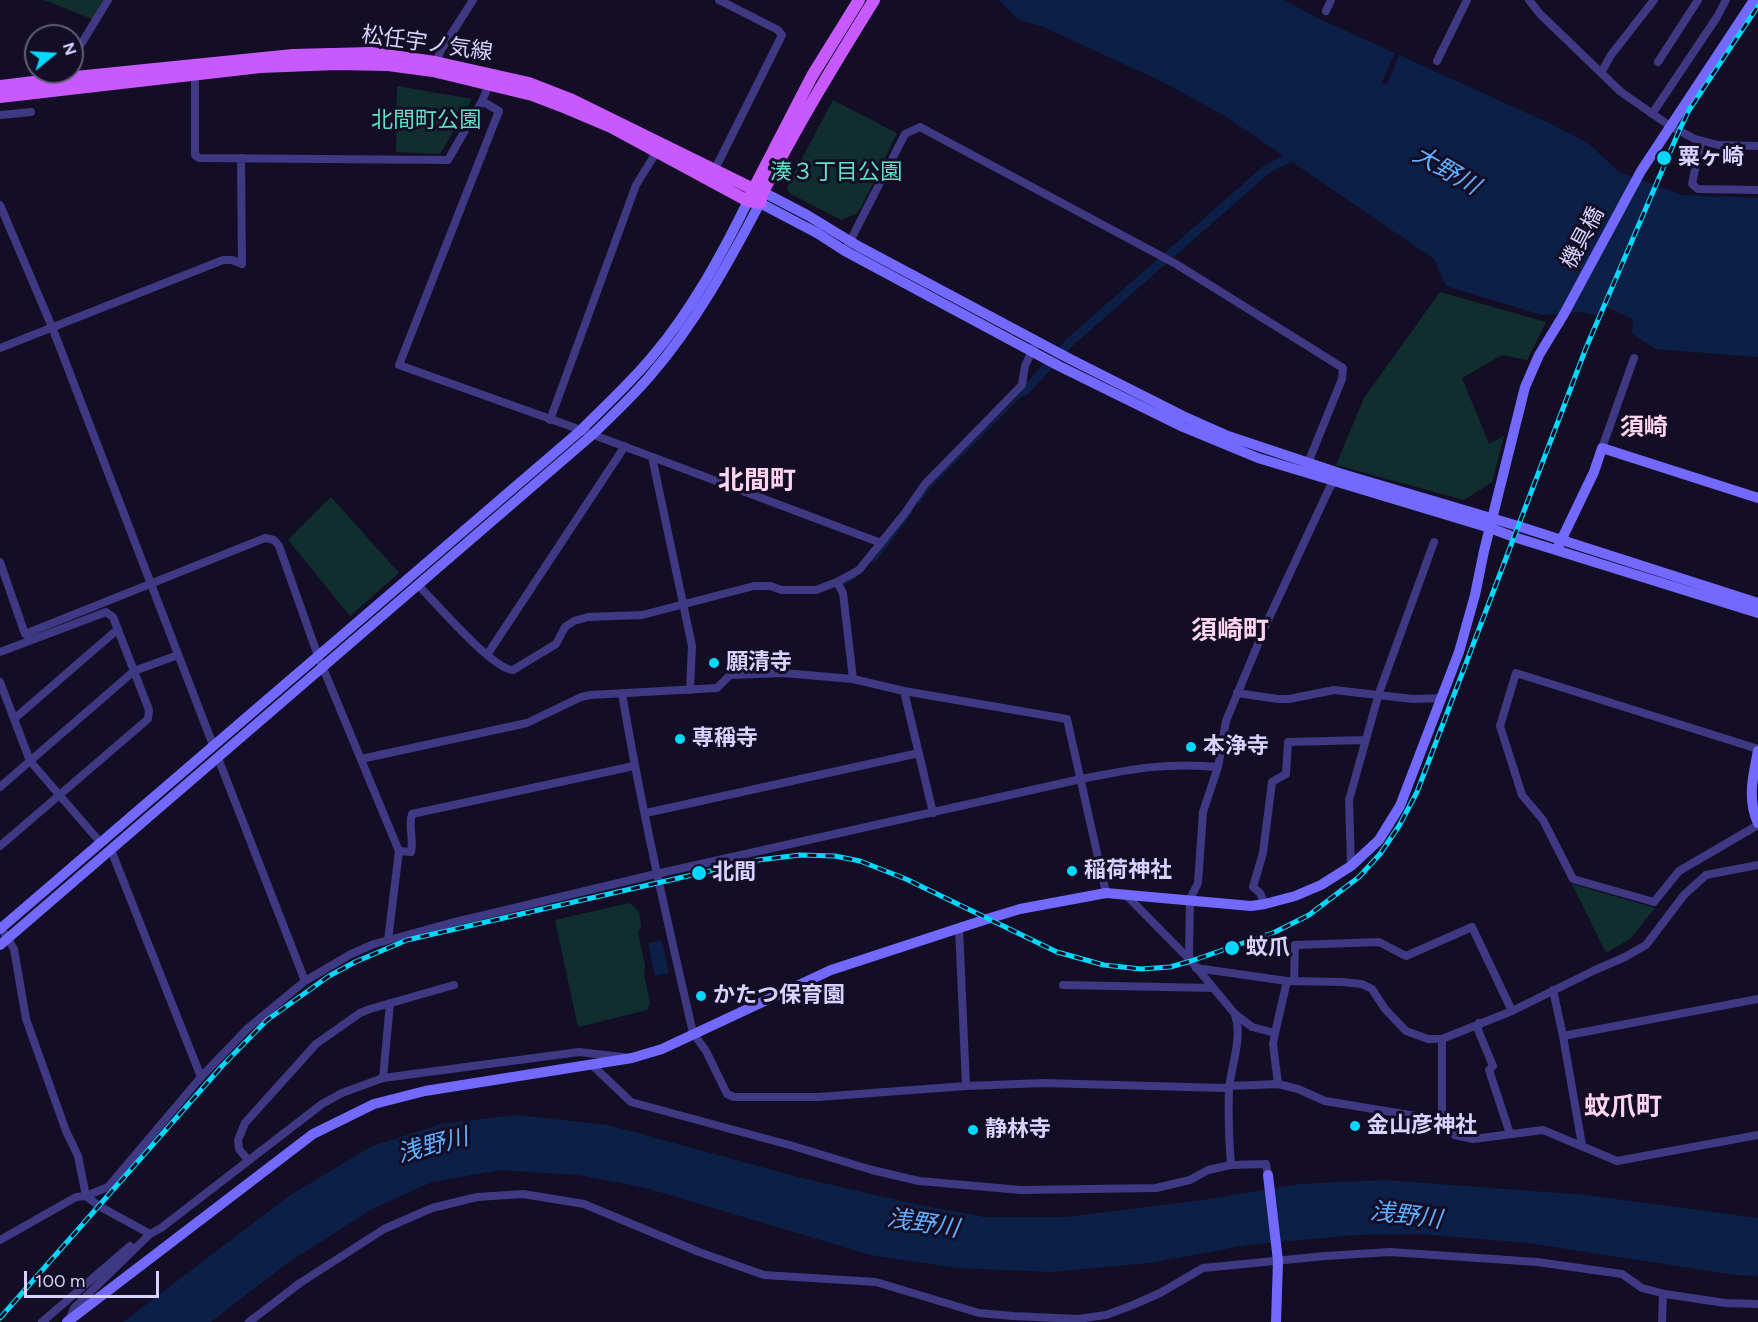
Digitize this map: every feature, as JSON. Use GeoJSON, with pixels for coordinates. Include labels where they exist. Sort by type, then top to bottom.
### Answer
{"type":"FeatureCollection","features":[{"type":"Feature","properties":{"kind":"main road"},"geometry":{"type":"LineString","coordinates":[[756,196],[859,0]]}},
{"type":"Feature","properties":{"kind":"main road"},"geometry":{"type":"LineString","coordinates":[[831,56],[874,0]]}},
{"type":"Feature","properties":{"kind":"main road","name":"松任宇ノ気線"},"geometry":{"type":"LineString","coordinates":[[84,78],[195,69],[293,54],[361,53],[492,79],[530,83],[570,99],[659,148],[756,196]]}},
{"type":"Feature","properties":{"kind":"main road","name":"松任宇ノ気線"},"geometry":{"type":"LineString","coordinates":[[0,86],[24,83]]}},
{"type":"Feature","properties":{"kind":"main road","name":"松任宇ノ気線"},"geometry":{"type":"LineString","coordinates":[[0,97],[48,84]]}},
{"type":"Feature","properties":{"kind":"street"},"geometry":{"type":"LineString","coordinates":[[84,39],[108,0]]}},
{"type":"Feature","properties":{"kind":"street"},"geometry":{"type":"LineString","coordinates":[[434,66],[473,0]]}},
{"type":"Feature","properties":{"kind":"street"},"geometry":{"type":"LineString","coordinates":[[712,174],[782,35],[778,30],[719,0]]}},
{"type":"Feature","properties":{"kind":"street"},"geometry":{"type":"LineString","coordinates":[[1326,11],[1331,0]]}},
{"type":"Feature","properties":{"kind":"street"},"geometry":{"type":"LineString","coordinates":[[1437,61],[1467,0]]}},
{"type":"Feature","properties":{"kind":"street"},"geometry":{"type":"LineString","coordinates":[[1530,0],[1540,14],[1563,34],[1601,74],[1621,92],[1670,126],[1701,141],[1718,145],[1758,146]]}},
{"type":"Feature","properties":{"kind":"street"},"geometry":{"type":"LineString","coordinates":[[1601,74],[1611,55],[1654,0]]}},
{"type":"Feature","properties":{"kind":"street"},"geometry":{"type":"LineString","coordinates":[[1658,62],[1698,0]]}},
{"type":"Feature","properties":{"kind":"street"},"geometry":{"type":"LineString","coordinates":[[1652,114],[1726,0]]}},
{"type":"Feature","properties":{"kind":"street","name":"機具橋"},"geometry":{"type":"LineString","coordinates":[[68,1321],[313,1134],[374,1104],[425,1091],[632,1058],[662,1048],[831,970],[1020,909],[1106,893],[1251,906],[1295,896],[1321,885],[1351,866],[1380,840],[1400,806],[1459,652],[1525,387],[1539,355],[1559,323],[1641,171],[1754,0]]}},
{"type":"Feature","properties":{"kind":"street"},"geometry":{"type":"LineString","coordinates":[[195,69],[195,155],[199,158],[448,160],[492,79]]}},
{"type":"Feature","properties":{"kind":"street"},"geometry":{"type":"LineString","coordinates":[[482,101],[500,111],[399,365],[625,446],[881,543]]}},
{"type":"Feature","properties":{"kind":"street"},"geometry":{"type":"LineString","coordinates":[[0,115],[31,112]]}},
{"type":"Feature","properties":{"kind":"street"},"geometry":{"type":"LineString","coordinates":[[848,246],[905,134],[920,127],[1157,253],[1343,368],[1342,379],[1308,463]]}},
{"type":"Feature","properties":{"kind":"street"},"geometry":{"type":"LineString","coordinates":[[1701,141],[1692,184],[1698,189],[1758,190]]}},
{"type":"Feature","properties":{"kind":"street"},"geometry":{"type":"LineString","coordinates":[[550,420],[636,184],[659,148]]}},
{"type":"Feature","properties":{"kind":"street"},"geometry":{"type":"LineString","coordinates":[[0,348],[223,260],[232,260],[242,264],[241,158]]}},
{"type":"Feature","properties":{"kind":"street"},"geometry":{"type":"LineString","coordinates":[[756,196],[807,215],[848,246],[1037,349],[1059,366],[1183,428],[1258,458],[1337,477],[1491,523],[1758,613]]}},
{"type":"Feature","properties":{"kind":"street"},"geometry":{"type":"LineString","coordinates":[[2,933],[100,842],[580,431],[636,374],[678,322],[756,196]]}},
{"type":"Feature","properties":{"kind":"street"},"geometry":{"type":"LineString","coordinates":[[2,933],[111,850],[592,435],[628,401],[672,348],[705,302],[729,262],[756,196]]}},
{"type":"Feature","properties":{"kind":"street"},"geometry":{"type":"LineString","coordinates":[[0,205],[52,327],[213,745]]}},
{"type":"Feature","properties":{"kind":"street"},"geometry":{"type":"LineString","coordinates":[[1037,349],[1052,349],[1183,416],[1219,432],[1308,463],[1337,477]]}},
{"type":"Feature","properties":{"kind":"street"},"geometry":{"type":"LineString","coordinates":[[418,585],[487,655],[505,670],[513,670],[556,644],[565,627],[574,621],[588,617],[642,615],[685,606],[754,586],[770,586],[782,590],[816,590],[837,582],[858,570],[925,484],[1022,385],[1025,366],[1037,349]]}},
{"type":"Feature","properties":{"kind":"street"},"geometry":{"type":"LineString","coordinates":[[1558,546],[1594,472],[1634,358]]}},
{"type":"Feature","properties":{"kind":"street"},"geometry":{"type":"LineString","coordinates":[[487,655],[625,446]]}},
{"type":"Feature","properties":{"kind":"street"},"geometry":{"type":"LineString","coordinates":[[1602,448],[1758,498]]}},
{"type":"Feature","properties":{"kind":"street"},"geometry":{"type":"LineString","coordinates":[[652,457],[692,646],[690,690]]}},
{"type":"Feature","properties":{"kind":"street"},"geometry":{"type":"LineString","coordinates":[[1194,965],[1189,956],[1190,899],[1198,884],[1203,812],[1218,767],[1226,721],[1268,620],[1337,477]]}},
{"type":"Feature","properties":{"kind":"street"},"geometry":{"type":"LineString","coordinates":[[0,562],[26,634],[265,538],[274,540],[279,546],[318,656],[399,851],[388,940]]}},
{"type":"Feature","properties":{"kind":"street"},"geometry":{"type":"LineString","coordinates":[[1351,866],[1349,800],[1378,696],[1434,542]]}},
{"type":"Feature","properties":{"kind":"street"},"geometry":{"type":"LineString","coordinates":[[1558,546],[1758,603]]}},
{"type":"Feature","properties":{"kind":"street"},"geometry":{"type":"LineString","coordinates":[[837,582],[843,593],[853,679]]}},
{"type":"Feature","properties":{"kind":"street"},"geometry":{"type":"LineString","coordinates":[[0,652],[106,612],[113,617],[149,710],[148,718],[0,846]]}},
{"type":"Feature","properties":{"kind":"street"},"geometry":{"type":"LineString","coordinates":[[14,719],[118,629]]}},
{"type":"Feature","properties":{"kind":"street"},"geometry":{"type":"LineString","coordinates":[[0,787],[134,671],[178,655]]}},
{"type":"Feature","properties":{"kind":"street"},"geometry":{"type":"LineString","coordinates":[[361,759],[527,723],[581,697],[717,688],[730,675],[783,673],[853,679],[904,691],[1067,719],[1106,893]]}},
{"type":"Feature","properties":{"kind":"street"},"geometry":{"type":"LineString","coordinates":[[1516,673],[1758,750],[1752,793],[1752,812],[1758,824],[1679,871],[1654,903],[1573,879],[1543,820],[1522,795],[1500,726],[1516,673]]}},
{"type":"Feature","properties":{"kind":"street"},"geometry":{"type":"LineString","coordinates":[[0,682],[30,761],[100,842]]}},
{"type":"Feature","properties":{"kind":"street"},"geometry":{"type":"LineString","coordinates":[[1237,693],[1289,699],[1334,690],[1413,699],[1442,698]]}},
{"type":"Feature","properties":{"kind":"street"},"geometry":{"type":"LineString","coordinates":[[904,691],[933,813]]}},
{"type":"Feature","properties":{"kind":"street"},"geometry":{"type":"LineString","coordinates":[[622,693],[656,874],[693,1033],[706,1051],[727,1094],[735,1097],[818,1097],[1043,1083],[1225,1088],[1278,1084],[1298,1089],[1325,1101],[1434,1119],[1455,1135],[1473,1138],[1543,1130],[1617,1161],[1758,1135]]}},
{"type":"Feature","properties":{"kind":"street"},"geometry":{"type":"LineString","coordinates":[[1265,904],[1260,893],[1253,888],[1263,853],[1272,782],[1286,774],[1288,742],[1366,740]]}},
{"type":"Feature","properties":{"kind":"street"},"geometry":{"type":"LineString","coordinates":[[646,813],[919,753]]}},
{"type":"Feature","properties":{"kind":"street"},"geometry":{"type":"LineString","coordinates":[[218,758],[305,981]]}},
{"type":"Feature","properties":{"kind":"street"},"geometry":{"type":"LineString","coordinates":[[0,1240],[76,1197],[86,1196],[108,1187],[201,1077],[248,1028],[305,981],[351,954],[388,940],[447,924],[656,874],[1081,779],[1138,767],[1179,764],[1218,767]]}},
{"type":"Feature","properties":{"kind":"street"},"geometry":{"type":"LineString","coordinates":[[399,851],[411,852],[413,843],[410,820],[412,814],[634,766]]}},
{"type":"Feature","properties":{"kind":"street"},"geometry":{"type":"LineString","coordinates":[[111,850],[201,1077]]}},
{"type":"Feature","properties":{"kind":"street"},"geometry":{"type":"LineString","coordinates":[[1194,965],[1290,981],[1362,984],[1372,989],[1384,1009],[1406,1031],[1428,1039],[1442,1039],[1512,1011],[1625,957],[1646,945],[1684,895],[1706,875],[1758,865]]}},
{"type":"Feature","properties":{"kind":"street"},"geometry":{"type":"LineString","coordinates":[[1125,894],[1194,965],[1235,1014],[1252,1027],[1275,1033]]}},
{"type":"Feature","properties":{"kind":"street"},"geometry":{"type":"LineString","coordinates":[[1278,1084],[1273,1044],[1290,981],[1295,945],[1379,942],[1406,956],[1472,927],[1512,1011]]}},
{"type":"Feature","properties":{"kind":"street"},"geometry":{"type":"LineString","coordinates":[[958,928],[966,1086]]}},
{"type":"Feature","properties":{"kind":"street"},"geometry":{"type":"LineString","coordinates":[[2,933],[14,949],[26,1019],[66,1131],[78,1156],[86,1196],[99,1206],[148,1233]]}},
{"type":"Feature","properties":{"kind":"street"},"geometry":{"type":"LineString","coordinates":[[248,1160],[239,1149],[238,1140],[245,1123],[316,1044],[360,1013],[454,985]]}},
{"type":"Feature","properties":{"kind":"street"},"geometry":{"type":"LineString","coordinates":[[1063,985],[1213,988]]}},
{"type":"Feature","properties":{"kind":"street"},"geometry":{"type":"LineString","coordinates":[[1553,990],[1582,1145]]}},
{"type":"Feature","properties":{"kind":"street"},"geometry":{"type":"LineString","coordinates":[[1563,1036],[1758,999]]}},
{"type":"Feature","properties":{"kind":"street"},"geometry":{"type":"LineString","coordinates":[[383,1078],[390,1003]]}},
{"type":"Feature","properties":{"kind":"street"},"geometry":{"type":"LineString","coordinates":[[1231,1165],[1228,1118],[1239,1025],[1235,1014]]}},
{"type":"Feature","properties":{"kind":"street"},"geometry":{"type":"LineString","coordinates":[[1479,1023],[1478,1030],[1492,1066],[1489,1070],[1509,1134]]}},
{"type":"Feature","properties":{"kind":"street"},"geometry":{"type":"LineString","coordinates":[[1442,1039],[1442,1124]]}},
{"type":"Feature","properties":{"kind":"street"},"geometry":{"type":"LineString","coordinates":[[42,1322],[148,1233],[161,1228],[322,1104],[342,1093],[383,1078],[579,1052],[632,1058]]}},
{"type":"Feature","properties":{"kind":"street"},"geometry":{"type":"LineString","coordinates":[[591,1064],[632,1102],[918,1181],[1021,1190],[1156,1188],[1190,1180],[1208,1170],[1231,1165],[1266,1164],[1278,1258],[1276,1322]]}},
{"type":"Feature","properties":{"kind":"street"},"geometry":{"type":"LineString","coordinates":[[249,1322],[300,1283],[384,1229],[432,1208],[477,1197],[523,1194],[584,1204],[699,1252],[764,1275],[876,1282],[979,1313],[1012,1316],[1078,1319],[1106,1315],[1160,1293],[1203,1268],[1278,1258],[1390,1252],[1537,1262],[1622,1274],[1642,1288],[1663,1294],[1725,1303],[1758,1304]]}},
{"type":"Feature","properties":{"kind":"street"},"geometry":{"type":"LineString","coordinates":[[68,1321],[74,1308],[148,1233]]}},
{"type":"Feature","properties":{"kind":"street"},"geometry":{"type":"LineString","coordinates":[[1662,1322],[1663,1294]]}},
{"type":"Feature","properties":{"kind":"green space"},"geometry":{"type":"Polygon","coordinates":[[[44,0],[103,0],[92,19],[44,0]]]}},
{"type":"Feature","properties":{"kind":"green space","name":"北間町公園"},"geometry":{"type":"Polygon","coordinates":[[[397,86],[472,99],[440,154],[396,152],[397,86]]]}},
{"type":"Feature","properties":{"kind":"green space","name":"湊３丁目公園"},"geometry":{"type":"Polygon","coordinates":[[[833,100],[897,133],[861,208],[856,214],[841,220],[789,193],[787,187],[833,100]]]}},
{"type":"Feature","properties":{"kind":"green space"},"geometry":{"type":"Polygon","coordinates":[[[1440,292],[1546,322],[1527,360],[1502,355],[1462,378],[1489,444],[1504,436],[1492,482],[1464,500],[1336,465],[1364,398],[1440,292]]]}},
{"type":"Feature","properties":{"kind":"green space"},"geometry":{"type":"Polygon","coordinates":[[[331,497],[399,573],[350,616],[288,540],[331,497]]]}},
{"type":"Feature","properties":{"kind":"green space"},"geometry":{"type":"Polygon","coordinates":[[[1572,884],[1655,908],[1630,939],[1606,953],[1572,884]]]}},
{"type":"Feature","properties":{"kind":"green space"},"geometry":{"type":"Polygon","coordinates":[[[629,903],[639,911],[641,927],[638,933],[650,1003],[647,1010],[578,1027],[555,920],[629,903]]]}},
{"type":"Feature","properties":{"kind":"water","name":"大野川"},"geometry":{"type":"Polygon","coordinates":[[[999,0],[1284,0],[1322,20],[1588,143],[1619,172],[1682,195],[1758,198],[1758,357],[1655,349],[1632,333],[1633,319],[1602,305],[1597,315],[1580,312],[1542,315],[1446,286],[1434,259],[1225,116],[1163,82],[1041,26],[1019,20],[999,0]]]}},
{"type":"Feature","properties":{"kind":"water"},"geometry":{"type":"Polygon","coordinates":[[[662,940],[669,973],[655,976],[648,943],[662,940]]]}},
{"type":"Feature","properties":{"kind":"water","name":"浅野川"},"geometry":{"type":"Polygon","coordinates":[[[517,1115],[608,1125],[802,1178],[910,1203],[984,1217],[1066,1217],[1203,1200],[1300,1184],[1385,1180],[1586,1195],[1758,1218],[1758,1276],[1736,1275],[1528,1243],[1421,1234],[1355,1235],[1247,1245],[1149,1263],[1050,1272],[957,1268],[871,1255],[646,1188],[578,1175],[500,1170],[432,1182],[374,1208],[286,1264],[211,1322],[123,1322],[289,1196],[372,1146],[441,1124],[517,1115]]]}},
{"type":"Feature","properties":{"kind":"pier"},"geometry":{"type":"Polygon","coordinates":[[[1395,53],[1399,55],[1387,84],[1382,82],[1395,53]]]}},
{"type":"Feature","properties":{"kind":"waterway"},"geometry":{"type":"LineString","coordinates":[[1024,392],[1070,342],[1267,169],[1289,158]]}},
{"type":"Feature","properties":{"kind":"waterway"},"geometry":{"type":"LineString","coordinates":[[919,502],[929,487],[1024,392]]}},
{"type":"Feature","properties":{"kind":"waterway"},"geometry":{"type":"LineString","coordinates":[[874,561],[911,512]]}},
{"type":"Feature","properties":{"kind":"waterway"},"geometry":{"type":"LineString","coordinates":[[841,585],[855,577]]}},
{"type":"Feature","properties":{"kind":"railway"},"geometry":{"type":"LineString","coordinates":[[0,1318],[222,1066],[267,1020],[329,976],[355,962],[407,940],[758,860],[800,855],[835,856],[860,861],[906,879],[1057,952],[1104,965],[1141,969],[1170,967],[1275,932],[1309,915],[1359,877],[1380,854],[1399,826],[1417,792],[1586,348],[1679,131],[1689,110],[1758,6]]}},
{"type":"Feature","properties":{"kind":"place","name":"粟ヶ崎"},"geometry":{"type":"Point","coordinates":[1664,158]}},
{"type":"Feature","properties":{"kind":"place","name":"願清寺"},"geometry":{"type":"Point","coordinates":[714,663]}},
{"type":"Feature","properties":{"kind":"place","name":"専稱寺"},"geometry":{"type":"Point","coordinates":[680,739]}},
{"type":"Feature","properties":{"kind":"place","name":"本浄寺"},"geometry":{"type":"Point","coordinates":[1191,747]}},
{"type":"Feature","properties":{"kind":"place","name":"稲荷神社"},"geometry":{"type":"Point","coordinates":[1072,871]}},
{"type":"Feature","properties":{"kind":"place","name":"北間"},"geometry":{"type":"Point","coordinates":[699,873]}},
{"type":"Feature","properties":{"kind":"place","name":"蚊爪"},"geometry":{"type":"Point","coordinates":[1232,948]}},
{"type":"Feature","properties":{"kind":"place","name":"かたつ保育園"},"geometry":{"type":"Point","coordinates":[701,996]}},
{"type":"Feature","properties":{"kind":"place","name":"金山彦神社"},"geometry":{"type":"Point","coordinates":[1355,1126]}},
{"type":"Feature","properties":{"kind":"place","name":"静林寺"},"geometry":{"type":"Point","coordinates":[973,1130]}},
{"type":"Feature","properties":{"kind":"district","name":"須崎"},"geometry":{"type":"Point","coordinates":[1644,428]}},
{"type":"Feature","properties":{"kind":"district","name":"北間町"},"geometry":{"type":"Point","coordinates":[757,481]}},
{"type":"Feature","properties":{"kind":"district","name":"須崎町"},"geometry":{"type":"Point","coordinates":[1230,631]}},
{"type":"Feature","properties":{"kind":"district","name":"蚊爪町"},"geometry":{"type":"Point","coordinates":[1623,1107]}}]}
